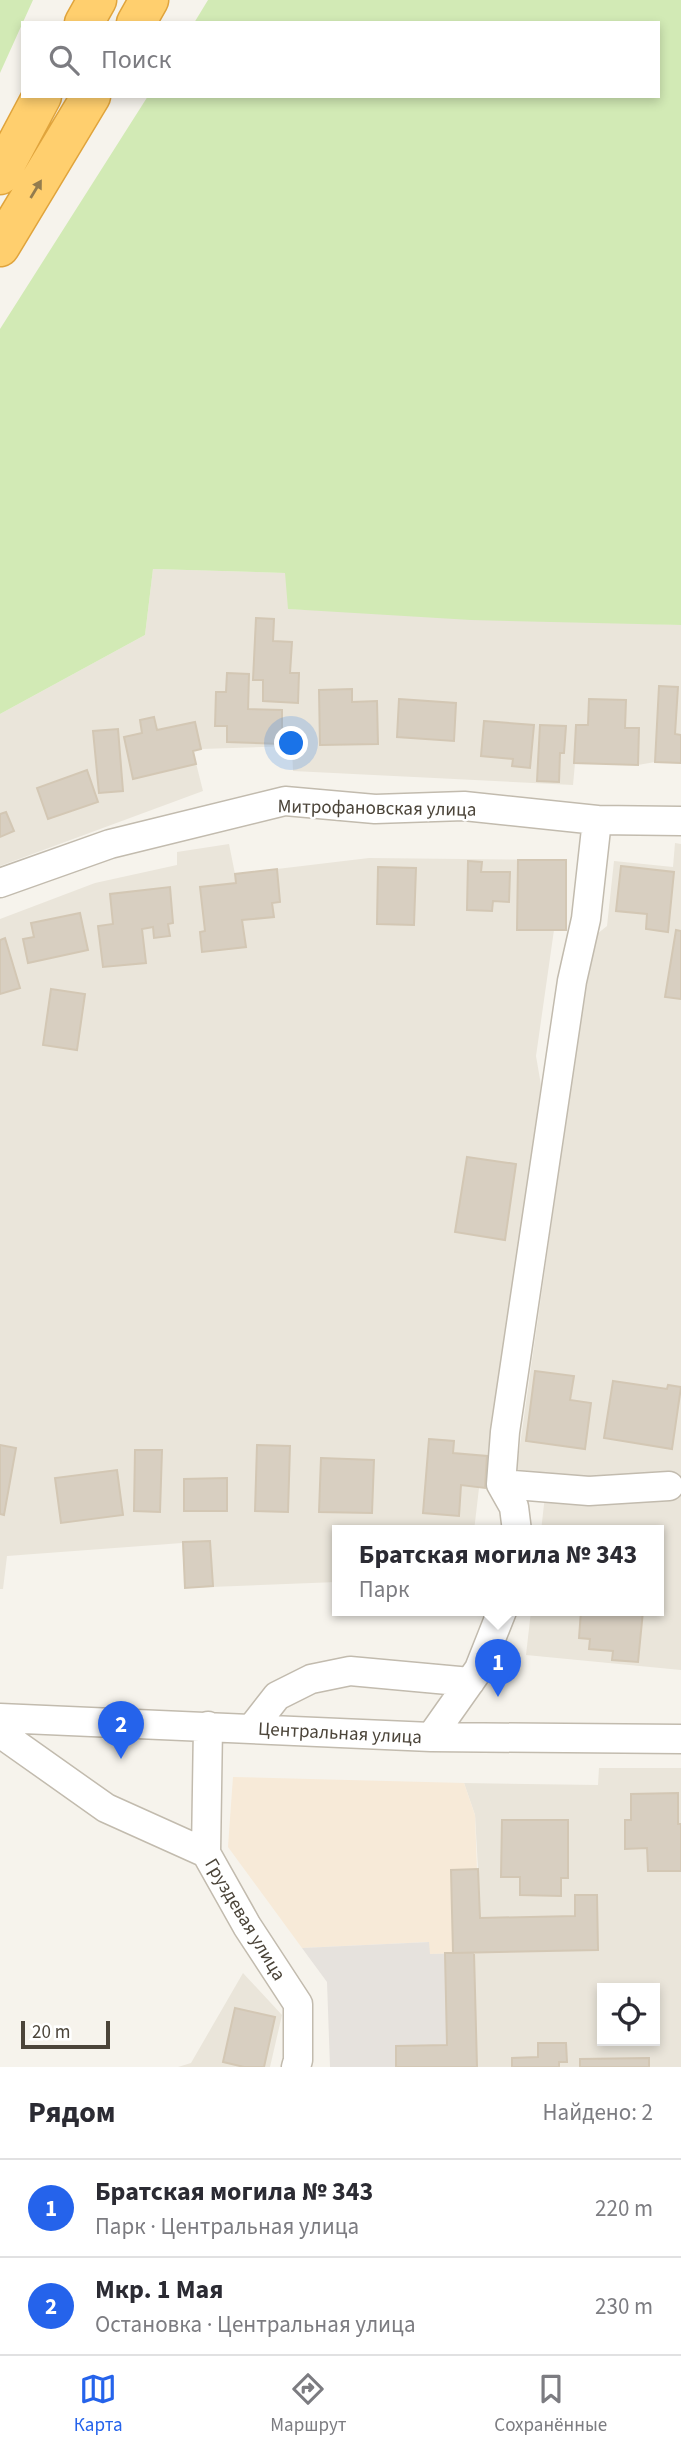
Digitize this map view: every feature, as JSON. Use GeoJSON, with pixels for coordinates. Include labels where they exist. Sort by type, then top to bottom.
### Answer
{"type":"FeatureCollection","features":[{"type":"Feature","properties":{"kind":"highway"},"geometry":{"type":"LineString","coordinates":[[85,21],[97,0]]}},
{"type":"Feature","properties":{"kind":"highway"},"geometry":{"type":"LineString","coordinates":[[137,21],[149,0]]}},
{"type":"Feature","properties":{"kind":"highway"},"geometry":{"type":"LineString","coordinates":[[0,175],[41,98]]}},
{"type":"Feature","properties":{"kind":"highway"},"geometry":{"type":"LineString","coordinates":[[0,247],[90,98]]}},
{"type":"Feature","properties":{"kind":"street","name":"Митрофановская улица"},"geometry":{"type":"LineString","coordinates":[[0,883],[110,844],[285,801],[375,809],[464,806],[597,820],[681,821]]}},
{"type":"Feature","properties":{"kind":"street"},"geometry":{"type":"LineString","coordinates":[[516,1525],[514,1507],[501,1484],[507,1419],[572,981],[586,919],[597,820]]}},
{"type":"Feature","properties":{"kind":"street"},"geometry":{"type":"LineString","coordinates":[[501,1484],[589,1491],[669,1486]]}},
{"type":"Feature","properties":{"kind":"street"},"geometry":{"type":"LineString","coordinates":[[431,1737],[479,1669],[500,1616]]}},
{"type":"Feature","properties":{"kind":"street"},"geometry":{"type":"LineString","coordinates":[[252,1728],[277,1696],[311,1679],[350,1671],[470,1682]]}},
{"type":"Feature","properties":{"kind":"street","name":"Центральная улица"},"geometry":{"type":"LineString","coordinates":[[0,1718],[431,1737],[681,1739]]}},
{"type":"Feature","properties":{"kind":"street","name":"Груздевая улица"},"geometry":{"type":"LineString","coordinates":[[208,1726],[206,1853],[247,1926],[298,2004],[296,2067]]}},
{"type":"Feature","properties":{"kind":"street"},"geometry":{"type":"LineString","coordinates":[[0,1733],[106,1808],[206,1853]]}},
{"type":"Feature","properties":{"kind":"shaded area"},"geometry":{"type":"Polygon","coordinates":[[[153,569],[286,573],[289,609],[681,625],[681,763],[575,763],[573,785],[293,771],[292,746],[201,749],[193,751],[203,791],[0,866],[0,714],[145,635],[153,569]]]}},
{"type":"Feature","properties":{"kind":"shaded area"},"geometry":{"type":"Polygon","coordinates":[[[675,843],[681,844],[681,1670],[526,1655],[530,1616],[664,1616],[664,1525],[542,1525],[547,1478],[516,1473],[592,938],[607,926],[614,861],[673,867],[675,843]]]}},
{"type":"Feature","properties":{"kind":"shaded area"},"geometry":{"type":"Polygon","coordinates":[[[229,844],[235,874],[369,858],[566,860],[566,930],[554,930],[536,1056],[541,1085],[485,1488],[479,1488],[475,1525],[332,1525],[332,1582],[185,1588],[182,1543],[7,1556],[3,1589],[0,1589],[0,919],[95,883],[177,865],[177,852],[229,844]]]}},
{"type":"Feature","properties":{"kind":"shaded area"},"geometry":{"type":"Polygon","coordinates":[[[599,1768],[681,1768],[681,2067],[477,2067],[474,1953],[480,1952],[478,1869],[475,1815],[464,1783],[598,1785],[599,1768]]]}},
{"type":"Feature","properties":{"kind":"shaded area"},"geometry":{"type":"Polygon","coordinates":[[[233,1777],[464,1783],[475,1815],[480,1953],[429,1954],[429,1942],[302,1948],[228,1847],[233,1777]]]}},
{"type":"Feature","properties":{"kind":"shaded area"},"geometry":{"type":"Polygon","coordinates":[[[429,1942],[430,1954],[474,1953],[477,2067],[330,2067],[327,1982],[302,1948],[429,1942]]]}},
{"type":"Feature","properties":{"kind":"shaded area"},"geometry":{"type":"Polygon","coordinates":[[[243,1973],[282,2015],[270,2067],[178,2067],[191,2063],[243,1973]]]}},
{"type":"Feature","properties":{"kind":"green space"},"geometry":{"type":"Polygon","coordinates":[[[0,0],[33,0],[24,21],[21,21],[0,73],[0,0]]]}},
{"type":"Feature","properties":{"kind":"green space"},"geometry":{"type":"Polygon","coordinates":[[[208,0],[681,0],[681,625],[471,620],[288,609],[285,573],[153,569],[145,635],[0,714],[0,329],[147,98],[660,98],[660,21],[195,21],[208,0]]]}},
{"type":"Feature","properties":{"kind":"building"},"geometry":{"type":"Polygon","coordinates":[[[256,618],[274,619],[273,641],[292,642],[290,673],[299,673],[298,703],[263,701],[263,680],[253,680],[256,618]]]}},
{"type":"Feature","properties":{"kind":"building"},"geometry":{"type":"Polygon","coordinates":[[[227,673],[249,674],[248,709],[282,710],[282,744],[227,742],[227,726],[215,726],[216,692],[226,692],[227,673]]]}},
{"type":"Feature","properties":{"kind":"building"},"geometry":{"type":"Polygon","coordinates":[[[659,686],[678,687],[675,734],[681,735],[681,763],[655,762],[659,686]]]}},
{"type":"Feature","properties":{"kind":"building"},"geometry":{"type":"Polygon","coordinates":[[[352,689],[352,702],[377,701],[378,744],[320,745],[319,690],[352,689]]]}},
{"type":"Feature","properties":{"kind":"building"},"geometry":{"type":"Polygon","coordinates":[[[399,699],[456,703],[454,741],[397,737],[399,699]]]}},
{"type":"Feature","properties":{"kind":"building"},"geometry":{"type":"Polygon","coordinates":[[[589,699],[626,700],[625,728],[639,728],[638,765],[574,763],[576,725],[588,725],[589,699]]]}},
{"type":"Feature","properties":{"kind":"building"},"geometry":{"type":"Polygon","coordinates":[[[154,717],[157,730],[195,722],[201,749],[193,751],[196,764],[133,779],[124,737],[142,733],[140,720],[154,717]]]}},
{"type":"Feature","properties":{"kind":"building"},"geometry":{"type":"Polygon","coordinates":[[[484,721],[534,725],[530,768],[512,766],[513,759],[481,756],[484,721]]]}},
{"type":"Feature","properties":{"kind":"building"},"geometry":{"type":"Polygon","coordinates":[[[540,725],[566,726],[564,753],[560,753],[559,782],[537,781],[540,725]]]}},
{"type":"Feature","properties":{"kind":"building"},"geometry":{"type":"Polygon","coordinates":[[[118,729],[123,791],[99,793],[93,731],[118,729]]]}},
{"type":"Feature","properties":{"kind":"building"},"geometry":{"type":"Polygon","coordinates":[[[87,770],[98,802],[48,819],[37,788],[87,770]]]}},
{"type":"Feature","properties":{"kind":"building"},"geometry":{"type":"Polygon","coordinates":[[[6,812],[14,831],[0,837],[0,814],[6,812]]]}},
{"type":"Feature","properties":{"kind":"building"},"geometry":{"type":"Polygon","coordinates":[[[518,860],[566,860],[566,930],[517,930],[518,860]]]}},
{"type":"Feature","properties":{"kind":"building"},"geometry":{"type":"Polygon","coordinates":[[[468,861],[482,862],[481,872],[510,872],[509,902],[493,901],[492,911],[467,910],[468,861]]]}},
{"type":"Feature","properties":{"kind":"building"},"geometry":{"type":"Polygon","coordinates":[[[621,866],[674,872],[668,932],[646,929],[647,914],[616,911],[621,866]]]}},
{"type":"Feature","properties":{"kind":"building"},"geometry":{"type":"Polygon","coordinates":[[[378,867],[416,868],[414,925],[377,924],[378,867]]]}},
{"type":"Feature","properties":{"kind":"building"},"geometry":{"type":"Polygon","coordinates":[[[277,869],[280,902],[272,903],[274,917],[242,920],[246,947],[202,952],[200,932],[205,931],[200,887],[236,883],[235,874],[277,869]]]}},
{"type":"Feature","properties":{"kind":"building"},"geometry":{"type":"Polygon","coordinates":[[[170,887],[173,923],[168,924],[170,936],[154,938],[153,927],[142,929],[146,963],[103,967],[98,926],[113,924],[110,894],[170,887]]]}},
{"type":"Feature","properties":{"kind":"building"},"geometry":{"type":"Polygon","coordinates":[[[80,913],[88,950],[28,963],[23,939],[34,937],[31,923],[80,913]]]}},
{"type":"Feature","properties":{"kind":"building"},"geometry":{"type":"Polygon","coordinates":[[[676,930],[681,931],[681,999],[665,997],[676,930]]]}},
{"type":"Feature","properties":{"kind":"building"},"geometry":{"type":"Polygon","coordinates":[[[5,938],[20,988],[0,994],[0,940],[5,938]]]}},
{"type":"Feature","properties":{"kind":"building"},"geometry":{"type":"Polygon","coordinates":[[[51,989],[85,994],[77,1050],[43,1045],[51,989]]]}},
{"type":"Feature","properties":{"kind":"building"},"geometry":{"type":"Polygon","coordinates":[[[467,1157],[516,1164],[505,1240],[455,1232],[467,1157]]]}},
{"type":"Feature","properties":{"kind":"building"},"geometry":{"type":"Polygon","coordinates":[[[535,1371],[574,1376],[570,1400],[591,1403],[585,1449],[526,1441],[535,1371]]]}},
{"type":"Feature","properties":{"kind":"building"},"geometry":{"type":"Polygon","coordinates":[[[613,1381],[667,1389],[668,1385],[681,1387],[672,1449],[604,1438],[613,1381]]]}},
{"type":"Feature","properties":{"kind":"building"},"geometry":{"type":"Polygon","coordinates":[[[429,1439],[454,1441],[453,1453],[487,1456],[485,1488],[461,1485],[459,1516],[423,1513],[429,1439]]]}},
{"type":"Feature","properties":{"kind":"building"},"geometry":{"type":"Polygon","coordinates":[[[0,1445],[16,1448],[4,1515],[0,1514],[0,1445]]]}},
{"type":"Feature","properties":{"kind":"building"},"geometry":{"type":"Polygon","coordinates":[[[257,1445],[290,1446],[288,1512],[255,1511],[257,1445]]]}},
{"type":"Feature","properties":{"kind":"building"},"geometry":{"type":"Polygon","coordinates":[[[135,1450],[162,1450],[160,1512],[134,1511],[135,1450]]]}},
{"type":"Feature","properties":{"kind":"building"},"geometry":{"type":"Polygon","coordinates":[[[321,1458],[374,1460],[372,1513],[319,1512],[321,1458]]]}},
{"type":"Feature","properties":{"kind":"building"},"geometry":{"type":"Polygon","coordinates":[[[117,1470],[123,1515],[61,1523],[55,1478],[117,1470]]]}},
{"type":"Feature","properties":{"kind":"building"},"geometry":{"type":"Polygon","coordinates":[[[227,1478],[227,1511],[184,1511],[184,1479],[227,1478]]]}},
{"type":"Feature","properties":{"kind":"building"},"geometry":{"type":"Polygon","coordinates":[[[210,1541],[213,1586],[185,1588],[183,1542],[210,1541]]]}},
{"type":"Feature","properties":{"kind":"building"},"geometry":{"type":"Polygon","coordinates":[[[581,1616],[643,1616],[638,1662],[612,1660],[613,1651],[589,1649],[590,1639],[579,1638],[581,1616]]]}},
{"type":"Feature","properties":{"kind":"building"},"geometry":{"type":"Polygon","coordinates":[[[678,1793],[681,1871],[648,1871],[647,1848],[625,1849],[625,1820],[631,1820],[631,1794],[678,1793]]]}},
{"type":"Feature","properties":{"kind":"building"},"geometry":{"type":"Polygon","coordinates":[[[502,1820],[568,1820],[568,1878],[561,1878],[561,1896],[520,1895],[520,1877],[501,1877],[502,1820]]]}},
{"type":"Feature","properties":{"kind":"building"},"geometry":{"type":"Polygon","coordinates":[[[478,1869],[480,1918],[575,1916],[575,1895],[597,1895],[598,1950],[453,1953],[451,1870],[478,1869]]]}},
{"type":"Feature","properties":{"kind":"building"},"geometry":{"type":"Polygon","coordinates":[[[445,1953],[474,1953],[477,2067],[396,2067],[396,2046],[447,2045],[445,1953]]]}},
{"type":"Feature","properties":{"kind":"building"},"geometry":{"type":"Polygon","coordinates":[[[235,2008],[275,2017],[264,2067],[244,2067],[223,2062],[235,2008]]]}},
{"type":"Feature","properties":{"kind":"building"},"geometry":{"type":"Polygon","coordinates":[[[538,2043],[566,2043],[567,2062],[559,2062],[559,2067],[512,2067],[512,2058],[538,2057],[538,2043]]]}},
{"type":"Feature","properties":{"kind":"building"},"geometry":{"type":"Polygon","coordinates":[[[649,2058],[649,2067],[580,2067],[580,2059],[649,2058]]]}},
{"type":"Feature","properties":{"kind":"place","name":"Братская могила № 343"},"geometry":{"type":"Point","coordinates":[498,1697]}},
{"type":"Feature","properties":{"kind":"place","name":"Мкр. 1 Мая"},"geometry":{"type":"Point","coordinates":[121,1759]}}]}
